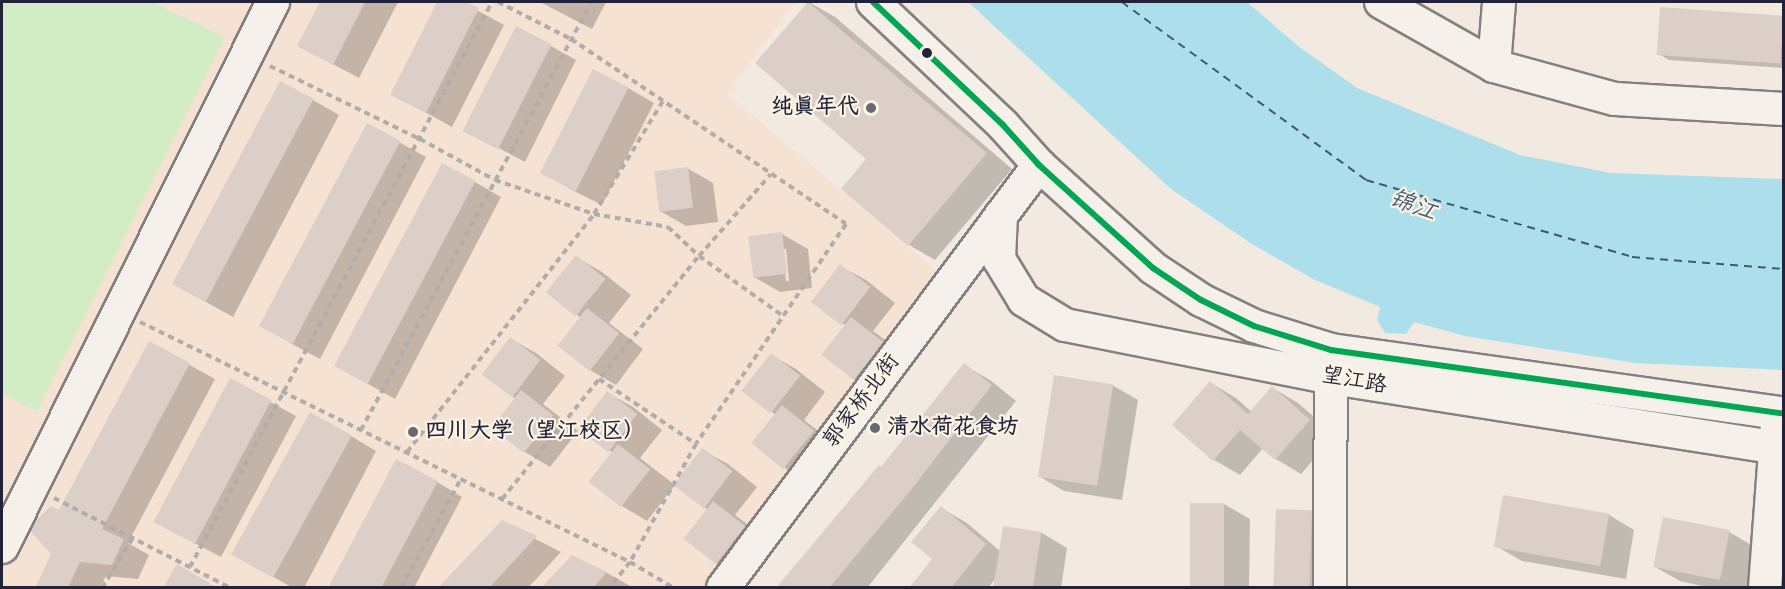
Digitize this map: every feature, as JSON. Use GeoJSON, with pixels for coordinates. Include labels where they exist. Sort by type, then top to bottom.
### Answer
{"type":"FeatureCollection","features":[{"type":"Feature","properties":{"kind":"street"},"geometry":{"type":"LineString","coordinates":[[2,547],[256,59],[273,2]]}},
{"type":"Feature","properties":{"kind":"street","name":"望江路"},"geometry":{"type":"LineString","coordinates":[[873,2],[1003,125],[1039,165],[1153,268],[1200,300],[1254,326],[1332,356],[1779,448]]}},
{"type":"Feature","properties":{"kind":"street"},"geometry":{"type":"LineString","coordinates":[[1382,2],[1494,66],[1615,99],[1784,109]]}},
{"type":"Feature","properties":{"kind":"street"},"geometry":{"type":"LineString","coordinates":[[1494,66],[1499,2]]}},
{"type":"Feature","properties":{"kind":"street","name":"郭家桥北街"},"geometry":{"type":"LineString","coordinates":[[723,588],[1039,165]]}},
{"type":"Feature","properties":{"kind":"street","name":"望江路"},"geometry":{"type":"LineString","coordinates":[[1001,215],[999,259],[1024,300],[1065,325],[1780,410]]}},
{"type":"Feature","properties":{"kind":"street"},"geometry":{"type":"LineString","coordinates":[[1330,588],[1332,356]]}},
{"type":"Feature","properties":{"kind":"street"},"geometry":{"type":"LineString","coordinates":[[1765,588],[1779,448],[1780,410]]}},
{"type":"Feature","properties":{"kind":"path"},"geometry":{"type":"LineString","coordinates":[[190,567],[282,391],[492,2]]}},
{"type":"Feature","properties":{"kind":"path"},"geometry":{"type":"LineString","coordinates":[[498,2],[571,39],[846,224],[696,444],[630,562],[609,588]]}},
{"type":"Feature","properties":{"kind":"path"},"geometry":{"type":"LineString","coordinates":[[361,430],[591,2]]}},
{"type":"Feature","properties":{"kind":"path"},"geometry":{"type":"LineString","coordinates":[[256,59],[420,139],[495,180],[594,214],[668,228],[699,256],[783,316]]}},
{"type":"Feature","properties":{"kind":"path"},"geometry":{"type":"LineString","coordinates":[[406,452],[594,214],[663,100]]}},
{"type":"Feature","properties":{"kind":"path"},"geometry":{"type":"LineString","coordinates":[[502,499],[699,256],[771,174]]}},
{"type":"Feature","properties":{"kind":"path"},"geometry":{"type":"LineString","coordinates":[[136,320],[630,562],[674,588]]}},
{"type":"Feature","properties":{"kind":"path"},"geometry":{"type":"LineString","coordinates":[[599,379],[696,444]]}},
{"type":"Feature","properties":{"kind":"path"},"geometry":{"type":"LineString","coordinates":[[401,588],[461,479]]}},
{"type":"Feature","properties":{"kind":"path"},"geometry":{"type":"LineString","coordinates":[[51,496],[134,536],[231,588]]}},
{"type":"Feature","properties":{"kind":"path"},"geometry":{"type":"LineString","coordinates":[[102,588],[134,536]]}},
{"type":"Feature","properties":{"kind":"shaded area","name":"四川大学（望江校区）"},"geometry":{"type":"Polygon","coordinates":[[[2,2],[796,2],[727,94],[944,277],[704,587],[2,587],[2,2]]]}},
{"type":"Feature","properties":{"kind":"green space"},"geometry":{"type":"Polygon","coordinates":[[[2,2],[152,2],[225,37],[37,411],[2,394],[2,2]]]}},
{"type":"Feature","properties":{"kind":"water","name":"锦江"},"geometry":{"type":"Polygon","coordinates":[[[968,2],[1247,2],[1298,46],[1357,88],[1520,155],[1611,173],[1783,179],[1783,370],[1635,363],[1465,336],[1414,322],[1406,334],[1385,333],[1377,320],[1380,307],[1313,279],[1252,244],[1171,189],[968,2]]]}},
{"type":"Feature","properties":{"kind":"building"},"geometry":{"type":"Polygon","coordinates":[[[320,2],[365,2],[333,65],[297,46],[320,2]]]}},
{"type":"Feature","properties":{"kind":"building"},"geometry":{"type":"Polygon","coordinates":[[[437,2],[466,2],[479,8],[426,113],[390,95],[437,2]]]}},
{"type":"Feature","properties":{"kind":"building","name":"纯真年代"},"geometry":{"type":"Polygon","coordinates":[[[808,2],[987,153],[908,246],[841,189],[866,159],[755,63],[808,2]]]}},
{"type":"Feature","properties":{"kind":"building"},"geometry":{"type":"Polygon","coordinates":[[[1660,7],[1784,16],[1780,64],[1657,55],[1660,7]]]}},
{"type":"Feature","properties":{"kind":"building"},"geometry":{"type":"Polygon","coordinates":[[[516,26],[552,44],[498,149],[462,131],[516,26]]]}},
{"type":"Feature","properties":{"kind":"building"},"geometry":{"type":"Polygon","coordinates":[[[593,69],[629,87],[576,191],[540,173],[593,69]]]}},
{"type":"Feature","properties":{"kind":"building"},"geometry":{"type":"Polygon","coordinates":[[[280,81],[314,99],[206,302],[172,284],[280,81]]]}},
{"type":"Feature","properties":{"kind":"building"},"geometry":{"type":"Polygon","coordinates":[[[367,123],[401,141],[293,344],[259,326],[367,123]]]}},
{"type":"Feature","properties":{"kind":"building"},"geometry":{"type":"Polygon","coordinates":[[[442,163],[476,181],[368,384],[334,366],[442,163]]]}},
{"type":"Feature","properties":{"kind":"building"},"geometry":{"type":"Polygon","coordinates":[[[688,167],[693,208],[659,212],[654,171],[688,167]]]}},
{"type":"Feature","properties":{"kind":"building"},"geometry":{"type":"Polygon","coordinates":[[[782,232],[787,274],[753,278],[748,236],[782,232]]]}},
{"type":"Feature","properties":{"kind":"building"},"geometry":{"type":"Polygon","coordinates":[[[576,255],[606,279],[575,316],[546,292],[576,255]]]}},
{"type":"Feature","properties":{"kind":"building"},"geometry":{"type":"Polygon","coordinates":[[[840,264],[870,287],[841,325],[811,302],[840,264]]]}},
{"type":"Feature","properties":{"kind":"building"},"geometry":{"type":"Polygon","coordinates":[[[587,308],[619,333],[590,371],[557,346],[587,308]]]}},
{"type":"Feature","properties":{"kind":"building"},"geometry":{"type":"Polygon","coordinates":[[[851,317],[883,342],[854,380],[821,355],[851,317]]]}},
{"type":"Feature","properties":{"kind":"building"},"geometry":{"type":"Polygon","coordinates":[[[510,337],[540,360],[512,397],[482,375],[510,337]]]}},
{"type":"Feature","properties":{"kind":"building"},"geometry":{"type":"Polygon","coordinates":[[[149,341],[190,363],[102,529],[124,539],[112,565],[80,562],[68,588],[35,588],[51,554],[30,531],[35,521],[51,506],[59,510],[149,341]]]}},
{"type":"Feature","properties":{"kind":"building"},"geometry":{"type":"Polygon","coordinates":[[[771,353],[800,376],[771,414],[741,391],[771,353]]]}},
{"type":"Feature","properties":{"kind":"building"},"geometry":{"type":"Polygon","coordinates":[[[964,363],[992,385],[910,491],[829,588],[776,588],[879,465],[881,467],[964,363]]]}},
{"type":"Feature","properties":{"kind":"building"},"geometry":{"type":"Polygon","coordinates":[[[1054,375],[1113,384],[1097,486],[1038,477],[1054,375]]]}},
{"type":"Feature","properties":{"kind":"building"},"geometry":{"type":"Polygon","coordinates":[[[230,378],[271,400],[195,544],[153,522],[230,378]]]}},
{"type":"Feature","properties":{"kind":"building"},"geometry":{"type":"Polygon","coordinates":[[[1210,381],[1248,414],[1272,386],[1310,420],[1275,460],[1240,430],[1213,461],[1172,425],[1210,381]]]}},
{"type":"Feature","properties":{"kind":"building"},"geometry":{"type":"Polygon","coordinates":[[[521,390],[553,415],[524,453],[491,428],[521,390]]]}},
{"type":"Feature","properties":{"kind":"building"},"geometry":{"type":"Polygon","coordinates":[[[607,391],[637,414],[608,452],[578,429],[607,391]]]}},
{"type":"Feature","properties":{"kind":"building"},"geometry":{"type":"Polygon","coordinates":[[[782,405],[814,431],[783,469],[751,443],[782,405]]]}},
{"type":"Feature","properties":{"kind":"building"},"geometry":{"type":"Polygon","coordinates":[[[310,412],[352,435],[273,578],[231,555],[310,412]]]}},
{"type":"Feature","properties":{"kind":"building"},"geometry":{"type":"Polygon","coordinates":[[[618,444],[650,469],[621,507],[588,482],[618,444]]]}},
{"type":"Feature","properties":{"kind":"building"},"geometry":{"type":"Polygon","coordinates":[[[702,448],[732,471],[704,508],[674,486],[702,448]]]}},
{"type":"Feature","properties":{"kind":"building"},"geometry":{"type":"Polygon","coordinates":[[[396,459],[438,481],[381,588],[328,588],[396,459]]]}},
{"type":"Feature","properties":{"kind":"building"},"geometry":{"type":"Polygon","coordinates":[[[1503,495],[1609,514],[1600,566],[1494,547],[1503,495]]]}},
{"type":"Feature","properties":{"kind":"building"},"geometry":{"type":"Polygon","coordinates":[[[713,501],[745,526],[716,564],[683,539],[713,501]]]}},
{"type":"Feature","properties":{"kind":"building"},"geometry":{"type":"Polygon","coordinates":[[[1190,503],[1224,503],[1224,588],[1190,588],[1190,503]]]}},
{"type":"Feature","properties":{"kind":"building"},"geometry":{"type":"Polygon","coordinates":[[[941,506],[986,544],[951,588],[909,588],[932,559],[911,542],[941,506]]]}},
{"type":"Feature","properties":{"kind":"building"},"geometry":{"type":"Polygon","coordinates":[[[1276,509],[1312,510],[1309,588],[1273,588],[1276,509]]]}},
{"type":"Feature","properties":{"kind":"building"},"geometry":{"type":"Polygon","coordinates":[[[1663,517],[1730,530],[1720,580],[1653,567],[1663,517]]]}},
{"type":"Feature","properties":{"kind":"building"},"geometry":{"type":"Polygon","coordinates":[[[502,520],[537,536],[489,588],[438,588],[502,520]]]}},
{"type":"Feature","properties":{"kind":"building"},"geometry":{"type":"Polygon","coordinates":[[[1003,526],[1042,532],[1033,588],[993,588],[1003,526]]]}},
{"type":"Feature","properties":{"kind":"building"},"geometry":{"type":"Polygon","coordinates":[[[572,555],[607,572],[593,588],[541,588],[572,555]]]}},
{"type":"Feature","properties":{"kind":"building"},"geometry":{"type":"Polygon","coordinates":[[[177,564],[218,588],[163,588],[177,564]]]}},
{"type":"Feature","properties":{"kind":"ferry route"},"geometry":{"type":"LineString","coordinates":[[1122,2],[1366,180],[1632,257],[1784,269]]}},
{"type":"Feature","properties":{"kind":"transit line"},"geometry":{"type":"LineString","coordinates":[[873,2],[1003,125],[1039,165],[1153,268],[1201,300],[1254,326],[1331,350],[1784,414]]}},
{"type":"Feature","properties":{"kind":"place","name":"纯真年代"},"geometry":{"type":"Point","coordinates":[871,108]}},
{"type":"Feature","properties":{"kind":"place","name":"清水荷花食坊"},"geometry":{"type":"Point","coordinates":[875,428]}},
{"type":"Feature","properties":{"kind":"place","name":"四川大学（望江校区）"},"geometry":{"type":"Point","coordinates":[413,432]}}]}
